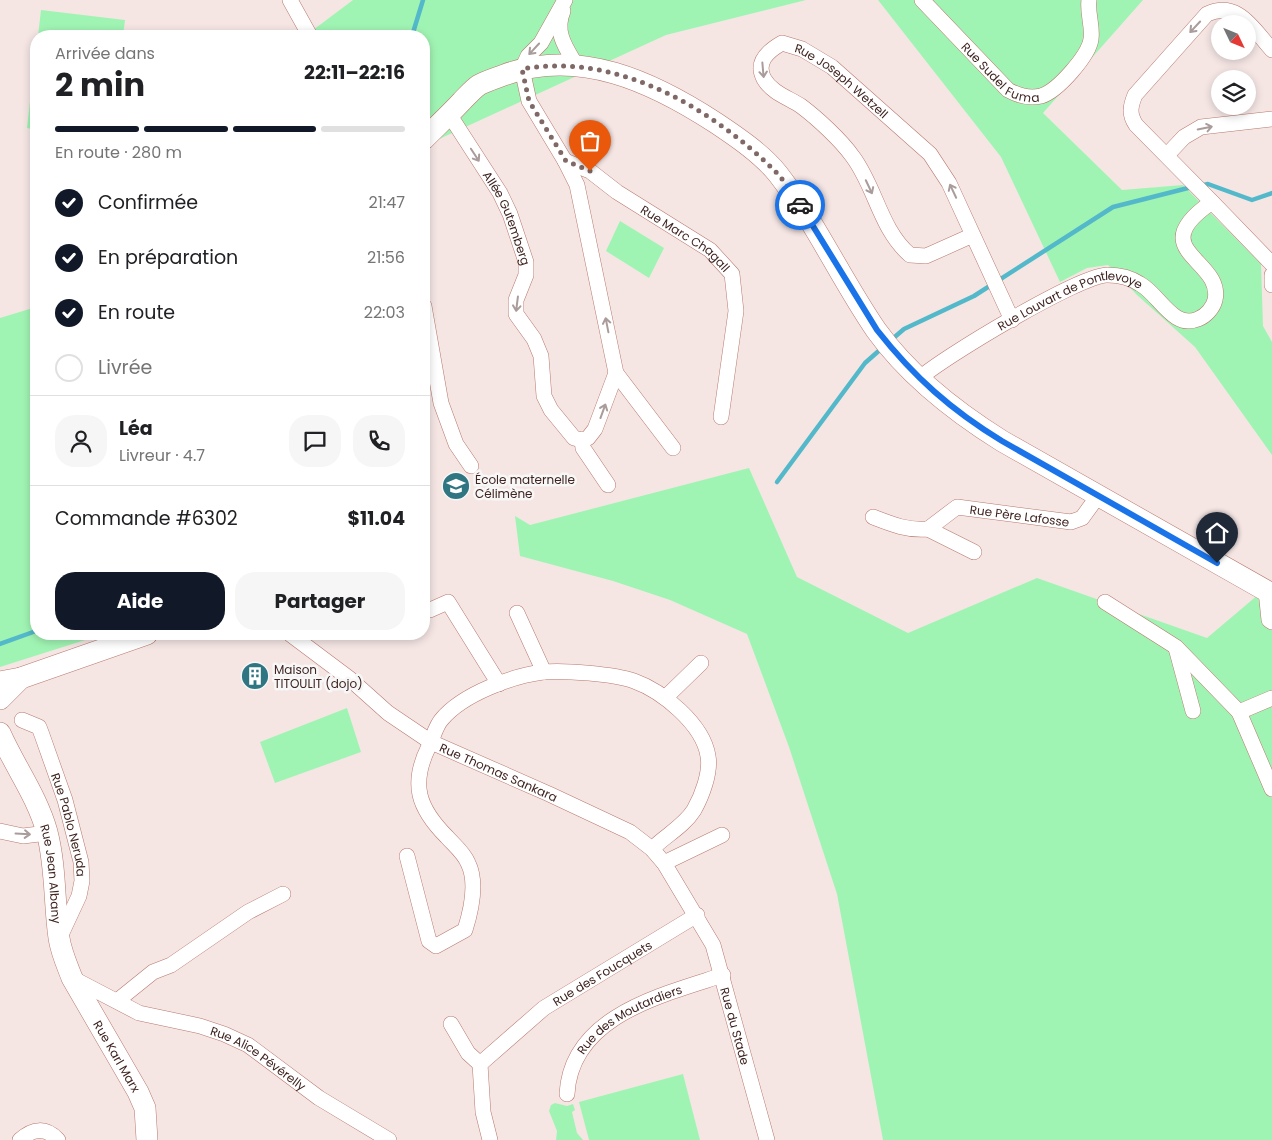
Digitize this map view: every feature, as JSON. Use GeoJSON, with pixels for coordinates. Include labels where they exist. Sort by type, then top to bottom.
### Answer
{"type":"FeatureCollection","features":[{"type":"Feature","properties":{"kind":"main road"},"geometry":{"type":"LineString","coordinates":[[430,133],[478,85],[522,69],[544,65],[576,65],[632,78],[685,103],[734,135],[776,173],[813,224],[851,289],[886,342],[920,379],[967,420],[1269,592]]}},
{"type":"Feature","properties":{"kind":"main road"},"geometry":{"type":"LineString","coordinates":[[0,682],[21,678],[130,640]]}},
{"type":"Feature","properties":{"kind":"main road"},"geometry":{"type":"LineString","coordinates":[[0,699],[21,678]]}},
{"type":"Feature","properties":{"kind":"main road","name":"Rue Jean Albany"},"geometry":{"type":"LineString","coordinates":[[0,733],[36,800],[47,833],[51,851],[59,938],[72,978]]}},
{"type":"Feature","properties":{"kind":"main road","name":"Rue Jean Albany"},"geometry":{"type":"LineString","coordinates":[[0,755],[21,774]]}},
{"type":"Feature","properties":{"kind":"main road","name":"Rue Karl Marx"},"geometry":{"type":"LineString","coordinates":[[72,978],[138,1092],[145,1108],[147,1140]]}},
{"type":"Feature","properties":{"kind":"street"},"geometry":{"type":"LineString","coordinates":[[566,0],[559,19],[561,39],[576,65]]}},
{"type":"Feature","properties":{"kind":"street"},"geometry":{"type":"LineString","coordinates":[[566,0],[541,42],[528,56],[522,69],[529,101],[566,161],[577,186],[616,372],[673,448]]}},
{"type":"Feature","properties":{"kind":"street","name":"Rue Sudel Fuma"},"geometry":{"type":"LineString","coordinates":[[922,0],[1008,90],[1020,97],[1042,96],[1059,85],[1078,63],[1091,40],[1089,0]]}},
{"type":"Feature","properties":{"kind":"street"},"geometry":{"type":"LineString","coordinates":[[297,3],[308,30]]}},
{"type":"Feature","properties":{"kind":"street"},"geometry":{"type":"LineString","coordinates":[[1272,50],[1240,15],[1229,9],[1218,9],[1207,14],[1135,95],[1130,107],[1131,117],[1136,125],[1191,179],[1272,264]]}},
{"type":"Feature","properties":{"kind":"street","name":"Rue Joseph Wetzell"},"geometry":{"type":"LineString","coordinates":[[973,235],[926,256],[910,256],[899,246],[885,223],[854,158],[802,107],[770,87],[764,78],[761,68],[764,57],[770,50],[782,43],[802,49],[832,67],[930,154],[944,174],[992,274],[1012,320]]}},
{"type":"Feature","properties":{"kind":"street","name":"Allée Gutemberg"},"geometry":{"type":"LineString","coordinates":[[449,114],[500,193],[510,214],[526,262],[526,275],[516,300],[516,314],[534,339],[541,356],[544,396],[551,410],[574,438],[582,440]]}},
{"type":"Feature","properties":{"kind":"street"},"geometry":{"type":"LineString","coordinates":[[1167,156],[1184,137],[1201,128],[1272,120]]}},
{"type":"Feature","properties":{"kind":"street","name":"Rue Marc Chagall"},"geometry":{"type":"LineString","coordinates":[[566,161],[590,171],[617,192],[710,250],[732,274],[736,311],[721,417]]}},
{"type":"Feature","properties":{"kind":"street","name":"Rue Louvart de Pontlevoye"},"geometry":{"type":"LineString","coordinates":[[920,379],[938,364],[1012,320],[1085,280],[1106,274],[1142,284],[1178,319],[1189,322],[1199,319],[1208,313],[1214,303],[1217,289],[1212,279],[1189,255],[1183,242],[1185,226],[1208,198]]}},
{"type":"Feature","properties":{"kind":"street"},"geometry":{"type":"LineString","coordinates":[[1272,275],[1272,285]]}},
{"type":"Feature","properties":{"kind":"street"},"geometry":{"type":"LineString","coordinates":[[430,340],[441,403],[456,444],[471,466]]}},
{"type":"Feature","properties":{"kind":"street"},"geometry":{"type":"LineString","coordinates":[[608,485],[583,448],[582,440],[588,438],[595,429],[616,372]]}},
{"type":"Feature","properties":{"kind":"street","name":"Rue Père Lafosse"},"geometry":{"type":"LineString","coordinates":[[928,529],[957,507],[1071,522],[1082,518],[1098,496]]}},
{"type":"Feature","properties":{"kind":"street"},"geometry":{"type":"LineString","coordinates":[[872,516],[898,526],[917,530],[928,529],[974,552]]}},
{"type":"Feature","properties":{"kind":"street"},"geometry":{"type":"LineString","coordinates":[[1269,592],[1270,620],[1272,622]]}},
{"type":"Feature","properties":{"kind":"street"},"geometry":{"type":"LineString","coordinates":[[430,610],[448,602],[499,684]]}},
{"type":"Feature","properties":{"kind":"street"},"geometry":{"type":"LineString","coordinates":[[1105,602],[1176,646],[1238,712],[1272,789]]}},
{"type":"Feature","properties":{"kind":"street"},"geometry":{"type":"LineString","coordinates":[[518,613],[544,672]]}},
{"type":"Feature","properties":{"kind":"street","name":"Rue Thomas Sankara"},"geometry":{"type":"LineString","coordinates":[[298,640],[350,679],[388,713],[431,742],[630,832],[652,849],[697,915]]}},
{"type":"Feature","properties":{"kind":"street"},"geometry":{"type":"LineString","coordinates":[[1176,646],[1193,711]]}},
{"type":"Feature","properties":{"kind":"street"},"geometry":{"type":"LineString","coordinates":[[666,697],[701,663]]}},
{"type":"Feature","properties":{"kind":"street"},"geometry":{"type":"LineString","coordinates":[[407,856],[430,941],[436,946],[465,930],[473,891],[469,864],[462,853],[434,824],[426,812],[419,793],[418,773],[441,719],[467,699],[499,684],[544,672],[616,677],[633,681],[666,697],[695,728],[704,741],[708,757],[707,772],[694,810],[678,828],[652,849]]}},
{"type":"Feature","properties":{"kind":"street"},"geometry":{"type":"LineString","coordinates":[[1238,712],[1272,698]]}},
{"type":"Feature","properties":{"kind":"street","name":"Rue Pablo Neruda"},"geometry":{"type":"LineString","coordinates":[[22,720],[39,727],[65,800],[81,862],[82,880],[79,896],[59,938]]}},
{"type":"Feature","properties":{"kind":"street"},"geometry":{"type":"LineString","coordinates":[[0,831],[23,836],[47,833]]}},
{"type":"Feature","properties":{"kind":"street"},"geometry":{"type":"LineString","coordinates":[[664,864],[722,835]]}},
{"type":"Feature","properties":{"kind":"street"},"geometry":{"type":"LineString","coordinates":[[117,1002],[153,972],[171,965],[248,912],[283,894]]}},
{"type":"Feature","properties":{"kind":"street","name":"Rue du Stade"},"geometry":{"type":"LineString","coordinates":[[697,915],[714,945],[767,1140]]}},
{"type":"Feature","properties":{"kind":"street","name":"Rue des Foucquets"},"geometry":{"type":"LineString","coordinates":[[480,1064],[544,1008],[697,915]]}},
{"type":"Feature","properties":{"kind":"street","name":"Rue des Moutardiers"},"geometry":{"type":"LineString","coordinates":[[567,1094],[568,1076],[575,1058],[591,1036],[609,1021],[651,999],[723,975]]}},
{"type":"Feature","properties":{"kind":"street","name":"Rue Alice Pévérelly"},"geometry":{"type":"LineString","coordinates":[[72,978],[139,1013],[208,1029],[248,1045],[319,1098],[389,1140]]}},
{"type":"Feature","properties":{"kind":"street"},"geometry":{"type":"LineString","coordinates":[[451,1024],[468,1053],[480,1064],[483,1112],[490,1140]]}},
{"type":"Feature","properties":{"kind":"street"},"geometry":{"type":"LineString","coordinates":[[20,1140],[27,1133],[40,1129],[52,1133],[58,1140]]}},
{"type":"Feature","properties":{"kind":"green space"},"geometry":{"type":"Polygon","coordinates":[[[353,0],[806,0],[666,35],[430,143],[430,30],[313,30],[353,0]]]}},
{"type":"Feature","properties":{"kind":"green space"},"geometry":{"type":"Polygon","coordinates":[[[878,0],[1143,0],[1043,113],[1122,190],[1183,185],[1261,264],[1263,326],[1272,342],[1272,455],[1195,347],[1137,295],[1108,265],[1087,268],[1060,282],[1001,157],[878,0]]]}},
{"type":"Feature","properties":{"kind":"green space"},"geometry":{"type":"Polygon","coordinates":[[[41,10],[125,20],[124,30],[39,30],[41,10]]]}},
{"type":"Feature","properties":{"kind":"green space"},"geometry":{"type":"Polygon","coordinates":[[[30,101],[30,129],[27,128],[30,101]]]}},
{"type":"Feature","properties":{"kind":"green space"},"geometry":{"type":"Polygon","coordinates":[[[620,221],[664,248],[649,278],[606,251],[620,221]]]}},
{"type":"Feature","properties":{"kind":"green space"},"geometry":{"type":"Polygon","coordinates":[[[30,309],[30,640],[85,640],[0,667],[0,318],[30,309]]]}},
{"type":"Feature","properties":{"kind":"green space"},"geometry":{"type":"Polygon","coordinates":[[[749,468],[797,577],[908,633],[1037,578],[1207,638],[1272,583],[1272,1140],[883,1140],[837,894],[789,747],[747,634],[670,600],[613,581],[520,556],[515,516],[530,525],[749,468]]]}},
{"type":"Feature","properties":{"kind":"green space"},"geometry":{"type":"Polygon","coordinates":[[[347,708],[361,752],[275,783],[260,742],[347,708]]]}},
{"type":"Feature","properties":{"kind":"green space"},"geometry":{"type":"Polygon","coordinates":[[[683,1074],[700,1140],[589,1140],[579,1102],[683,1074]]]}},
{"type":"Feature","properties":{"kind":"green space"},"geometry":{"type":"Polygon","coordinates":[[[555,1103],[567,1106],[573,1104],[575,1110],[572,1112],[577,1133],[583,1140],[556,1140],[557,1131],[549,1111],[551,1105],[555,1103]]]}},
{"type":"Feature","properties":{"kind":"waterway"},"geometry":{"type":"LineString","coordinates":[[414,30],[423,0]]}},
{"type":"Feature","properties":{"kind":"waterway"},"geometry":{"type":"LineString","coordinates":[[1200,186],[1208,184],[1252,200],[1272,193]]}},
{"type":"Feature","properties":{"kind":"waterway"},"geometry":{"type":"LineString","coordinates":[[890,341],[904,329],[974,296],[1113,207],[1192,187]]}},
{"type":"Feature","properties":{"kind":"waterway"},"geometry":{"type":"LineString","coordinates":[[777,482],[865,363],[882,348]]}},
{"type":"Feature","properties":{"kind":"waterway"},"geometry":{"type":"LineString","coordinates":[[0,644],[30,633]]}},
{"type":"Feature","properties":{"kind":"way so far"},"geometry":{"type":"LineString","coordinates":[[590,171],[566,161],[529,101],[522,69],[544,65],[576,65],[604,70],[632,78],[685,103],[734,135],[776,173],[800,205]]}},
{"type":"Feature","properties":{"kind":"place","name":"École maternelle Célimène"},"geometry":{"type":"Point","coordinates":[456,486]}},
{"type":"Feature","properties":{"kind":"place","name":"Maison TITOULIT (dojo)"},"geometry":{"type":"Point","coordinates":[255,676]}},
{"type":"Feature","properties":{"kind":"route"},"geometry":{"type":"LineString","coordinates":[[800,205],[877,330],[891,348],[935,394],[967,420],[1002,441],[1217,563]]}}]}
